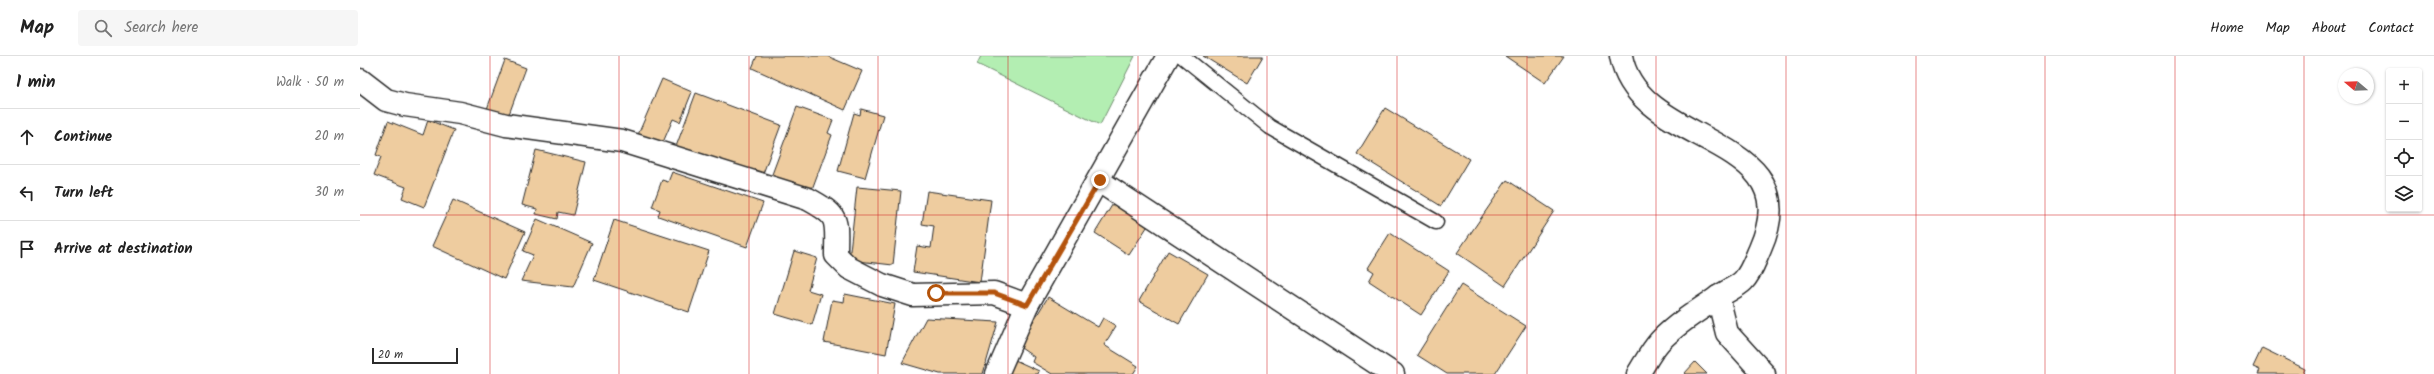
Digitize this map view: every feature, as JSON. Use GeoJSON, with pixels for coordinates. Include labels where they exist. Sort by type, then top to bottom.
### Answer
{"type":"FeatureCollection","features":[{"type":"Feature","properties":{"kind":"street"},"geometry":{"type":"LineString","coordinates":[[997,374],[1027,305],[1100,180],[1168,56]]}},
{"type":"Feature","properties":{"kind":"street"},"geometry":{"type":"LineString","coordinates":[[1621,56],[1623,67],[1643,97],[1657,110],[1747,164],[1761,177],[1767,188],[1771,209],[1768,225],[1756,258],[1743,281],[1660,341],[1638,374]]}},
{"type":"Feature","properties":{"kind":"street"},"geometry":{"type":"LineString","coordinates":[[360,80],[386,100],[404,105],[460,114],[506,125],[622,141],[808,199],[829,210],[836,221],[836,255],[849,268],[882,285],[913,295],[994,293],[1027,305]]}},
{"type":"Feature","properties":{"kind":"street"},"geometry":{"type":"LineString","coordinates":[[1100,180],[1393,374]]}},
{"type":"Feature","properties":{"kind":"street"},"geometry":{"type":"LineString","coordinates":[[1718,298],[1727,333],[1764,374]]}},
{"type":"Feature","properties":{"kind":"lane"},"geometry":{"type":"LineString","coordinates":[[1182,56],[1270,127],[1436,222]]}},
{"type":"Feature","properties":{"kind":"green space"},"geometry":{"type":"Polygon","coordinates":[[[981,56],[1135,56],[1100,125],[977,64],[981,56]]]}},
{"type":"Feature","properties":{"kind":"building"},"geometry":{"type":"Polygon","coordinates":[[[757,56],[827,56],[862,71],[845,110],[752,68],[757,56]]]}},
{"type":"Feature","properties":{"kind":"building"},"geometry":{"type":"Polygon","coordinates":[[[1203,56],[1263,56],[1247,83],[1203,56]]]}},
{"type":"Feature","properties":{"kind":"building"},"geometry":{"type":"Polygon","coordinates":[[[1505,56],[1564,56],[1545,83],[1505,56]]]}},
{"type":"Feature","properties":{"kind":"building"},"geometry":{"type":"Polygon","coordinates":[[[505,60],[526,68],[508,117],[487,109],[505,60]]]}},
{"type":"Feature","properties":{"kind":"building"},"geometry":{"type":"Polygon","coordinates":[[[662,79],[692,92],[680,122],[673,119],[661,147],[637,137],[662,79]]]}},
{"type":"Feature","properties":{"kind":"building"},"geometry":{"type":"Polygon","coordinates":[[[696,93],[781,125],[761,179],[674,152],[696,93]]]}},
{"type":"Feature","properties":{"kind":"building"},"geometry":{"type":"Polygon","coordinates":[[[797,107],[833,120],[828,133],[832,135],[811,192],[771,177],[797,107]]]}},
{"type":"Feature","properties":{"kind":"building"},"geometry":{"type":"Polygon","coordinates":[[[1385,108],[1469,159],[1441,206],[1357,154],[1385,108]]]}},
{"type":"Feature","properties":{"kind":"building"},"geometry":{"type":"Polygon","coordinates":[[[861,109],[883,115],[865,178],[838,171],[854,113],[860,115],[861,109]]]}},
{"type":"Feature","properties":{"kind":"building"},"geometry":{"type":"Polygon","coordinates":[[[428,120],[454,130],[424,207],[402,198],[406,187],[374,175],[381,157],[376,155],[388,121],[423,135],[428,120]]]}},
{"type":"Feature","properties":{"kind":"building"},"geometry":{"type":"Polygon","coordinates":[[[536,150],[586,162],[573,215],[558,212],[557,219],[536,214],[537,209],[522,205],[536,150]]]}},
{"type":"Feature","properties":{"kind":"building"},"geometry":{"type":"Polygon","coordinates":[[[672,172],[763,203],[747,247],[658,216],[660,210],[652,207],[662,180],[668,182],[672,172]]]}},
{"type":"Feature","properties":{"kind":"building"},"geometry":{"type":"Polygon","coordinates":[[[1507,180],[1554,211],[1505,286],[1457,253],[1507,180]]]}},
{"type":"Feature","properties":{"kind":"building"},"geometry":{"type":"Polygon","coordinates":[[[857,187],[901,191],[893,265],[849,260],[857,187]]]}},
{"type":"Feature","properties":{"kind":"building"},"geometry":{"type":"Polygon","coordinates":[[[927,191],[991,200],[980,282],[913,272],[917,246],[931,248],[934,226],[922,224],[927,191]]]}},
{"type":"Feature","properties":{"kind":"building"},"geometry":{"type":"Polygon","coordinates":[[[453,200],[525,232],[504,279],[432,246],[453,200]]]}},
{"type":"Feature","properties":{"kind":"building"},"geometry":{"type":"Polygon","coordinates":[[[1114,202],[1149,224],[1129,255],[1095,233],[1114,202]]]}},
{"type":"Feature","properties":{"kind":"building"},"geometry":{"type":"Polygon","coordinates":[[[537,219],[592,243],[573,287],[521,281],[533,255],[523,251],[537,219]]]}},
{"type":"Feature","properties":{"kind":"building"},"geometry":{"type":"Polygon","coordinates":[[[614,220],[709,251],[689,312],[594,280],[614,220]]]}},
{"type":"Feature","properties":{"kind":"building"},"geometry":{"type":"Polygon","coordinates":[[[1390,233],[1449,271],[1421,315],[1369,281],[1374,272],[1368,268],[1390,233]]]}},
{"type":"Feature","properties":{"kind":"building"},"geometry":{"type":"Polygon","coordinates":[[[794,251],[817,258],[808,290],[821,294],[812,325],[775,314],[794,251]]]}},
{"type":"Feature","properties":{"kind":"building"},"geometry":{"type":"Polygon","coordinates":[[[1168,251],[1208,274],[1179,324],[1139,301],[1168,251]]]}},
{"type":"Feature","properties":{"kind":"building"},"geometry":{"type":"Polygon","coordinates":[[[1461,285],[1526,326],[1495,374],[1447,374],[1417,355],[1461,285]]]}},
{"type":"Feature","properties":{"kind":"building"},"geometry":{"type":"Polygon","coordinates":[[[845,294],[895,304],[886,354],[824,342],[832,300],[844,302],[845,294]]]}},
{"type":"Feature","properties":{"kind":"building"},"geometry":{"type":"Polygon","coordinates":[[[1048,297],[1098,327],[1103,318],[1116,326],[1104,345],[1138,366],[1133,374],[1052,374],[1032,362],[1034,357],[1018,346],[1048,297]]]}},
{"type":"Feature","properties":{"kind":"building"},"geometry":{"type":"Polygon","coordinates":[[[926,318],[998,322],[983,374],[940,374],[902,363],[926,318]]]}},
{"type":"Feature","properties":{"kind":"building"},"geometry":{"type":"Polygon","coordinates":[[[2262,348],[2305,369],[2303,374],[2258,374],[2260,370],[2253,367],[2262,348]]]}},
{"type":"Feature","properties":{"kind":"building"},"geometry":{"type":"Polygon","coordinates":[[[1015,360],[1039,371],[1038,374],[1008,374],[1015,360]]]}},
{"type":"Feature","properties":{"kind":"building"},"geometry":{"type":"Polygon","coordinates":[[[1695,362],[1707,374],[1684,374],[1695,362]]]}},
{"type":"Feature","properties":{"kind":"route"},"geometry":{"type":"LineString","coordinates":[[936,293],[994,293],[1027,305],[1100,180]]}}]}
